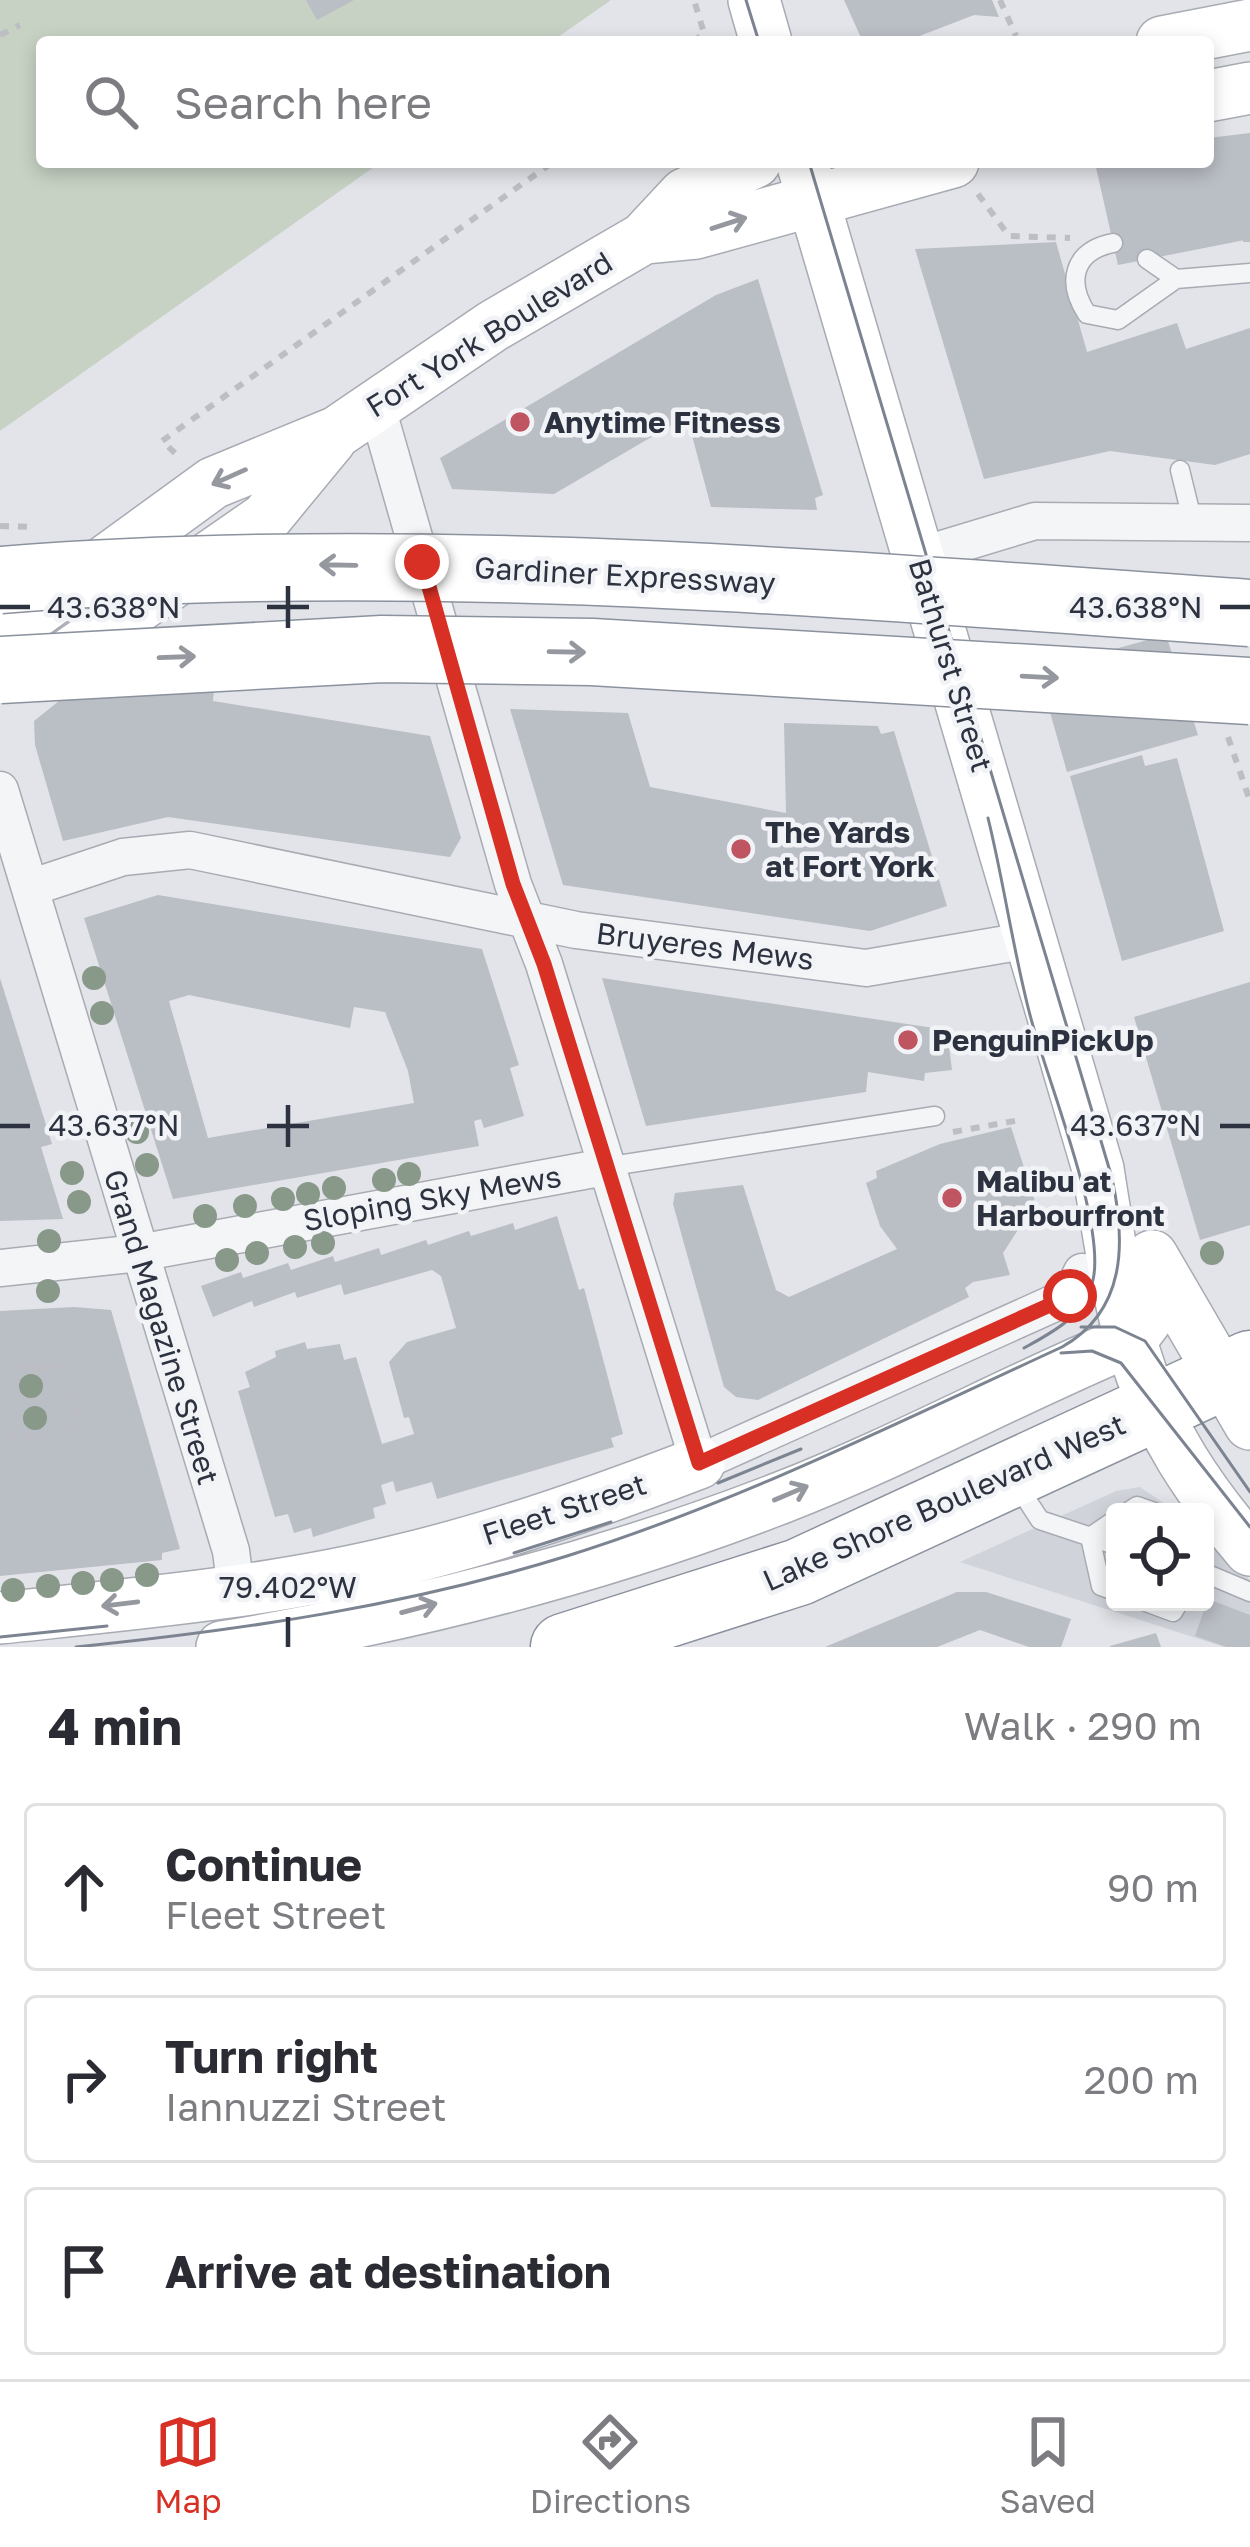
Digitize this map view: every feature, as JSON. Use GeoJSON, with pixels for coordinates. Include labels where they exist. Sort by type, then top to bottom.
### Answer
{"type":"FeatureCollection","features":[{"type":"Feature","properties":{"kind":"highway","name":"Gardiner Expressway"},"geometry":{"type":"LineString","coordinates":[[0,580],[258,564],[509,567],[1250,613]]}},
{"type":"Feature","properties":{"kind":"highway"},"geometry":{"type":"LineString","coordinates":[[0,670],[358,650],[592,652],[1237,706]]}},
{"type":"Feature","properties":{"kind":"highway","name":"Lake Shore Boulevard West"},"geometry":{"type":"LineString","coordinates":[[564,1647],[799,1572],[1152,1408],[1240,1388]]}},
{"type":"Feature","properties":{"kind":"street"},"geometry":{"type":"LineString","coordinates":[[754,0],[764,36]]}},
{"type":"Feature","properties":{"kind":"street"},"geometry":{"type":"LineString","coordinates":[[1193,36],[1250,25]]}},
{"type":"Feature","properties":{"kind":"street"},"geometry":{"type":"LineString","coordinates":[[1214,95],[1250,88]]}},
{"type":"Feature","properties":{"kind":"street","name":"Fort York Boulevard"},"geometry":{"type":"LineString","coordinates":[[0,638],[213,483],[356,418],[644,238],[685,194],[742,168]]}},
{"type":"Feature","properties":{"kind":"street","name":"Fort York Boulevard"},"geometry":{"type":"LineString","coordinates":[[644,238],[696,233],[807,180],[964,176]]}},
{"type":"Feature","properties":{"kind":"street","name":"Bathurst Street"},"geometry":{"type":"LineString","coordinates":[[807,180],[1097,1168],[1128,1341],[1152,1408],[1189,1475],[1225,1567]]}},
{"type":"Feature","properties":{"kind":"street"},"geometry":{"type":"LineString","coordinates":[[356,418],[525,920],[699,1463]]}},
{"type":"Feature","properties":{"kind":"street","name":"Fort York Boulevard"},"geometry":{"type":"LineString","coordinates":[[0,702],[266,518],[356,418]]}},
{"type":"Feature","properties":{"kind":"street"},"geometry":{"type":"LineString","coordinates":[[916,556],[1035,521],[1250,523]]}},
{"type":"Feature","properties":{"kind":"street","name":"Grand Magazine Street"},"geometry":{"type":"LineString","coordinates":[[0,790],[231,1550],[236,1590]]}},
{"type":"Feature","properties":{"kind":"street","name":"Bruyeres Mews"},"geometry":{"type":"LineString","coordinates":[[30,888],[123,857],[190,850],[525,920],[866,968],[1030,940]]}},
{"type":"Feature","properties":{"kind":"street","name":"Sloping Sky Mews"},"geometry":{"type":"LineString","coordinates":[[0,1268],[139,1253],[605,1166]]}},
{"type":"Feature","properties":{"kind":"street","name":"Bathurst Street"},"geometry":{"type":"LineString","coordinates":[[1097,1168],[1240,1388]]}},
{"type":"Feature","properties":{"kind":"street","name":"Fleet Street"},"geometry":{"type":"LineString","coordinates":[[0,1618],[236,1590],[402,1560],[619,1494],[699,1463],[1070,1296],[1082,1272]]}},
{"type":"Feature","properties":{"kind":"street"},"geometry":{"type":"LineString","coordinates":[[1128,1341],[1146,1320],[1162,1274]]}},
{"type":"Feature","properties":{"kind":"street","name":"Fleet Street"},"geometry":{"type":"LineString","coordinates":[[222,1647],[365,1622],[636,1550],[786,1496],[1128,1341]]}},
{"type":"Feature","properties":{"kind":"lane"},"geometry":{"type":"LineString","coordinates":[[1113,243],[1096,246],[1076,267],[1073,287],[1088,314],[1118,320],[1176,279],[1250,273]]}},
{"type":"Feature","properties":{"kind":"lane"},"geometry":{"type":"LineString","coordinates":[[1147,259],[1176,279]]}},
{"type":"Feature","properties":{"kind":"lane"},"geometry":{"type":"LineString","coordinates":[[1180,470],[1192,519]]}},
{"type":"Feature","properties":{"kind":"lane","name":"Sloping Sky Mews"},"geometry":{"type":"LineString","coordinates":[[605,1166],[935,1116]]}},
{"type":"Feature","properties":{"kind":"lane"},"geometry":{"type":"LineString","coordinates":[[1010,1475],[1040,1520],[1106,1542]]}},
{"type":"Feature","properties":{"kind":"lane"},"geometry":{"type":"LineString","coordinates":[[1090,1537],[1106,1526]]}},
{"type":"Feature","properties":{"kind":"lane"},"geometry":{"type":"LineString","coordinates":[[1090,1537],[1100,1586],[1106,1588]]}},
{"type":"Feature","properties":{"kind":"lane"},"geometry":{"type":"LineString","coordinates":[[1225,1567],[1250,1564]]}},
{"type":"Feature","properties":{"kind":"lane"},"geometry":{"type":"LineString","coordinates":[[1225,1567],[1250,1592]]}},
{"type":"Feature","properties":{"kind":"path"},"geometry":{"type":"LineString","coordinates":[[694,0],[704,33],[700,36]]}},
{"type":"Feature","properties":{"kind":"path"},"geometry":{"type":"LineString","coordinates":[[1000,0],[1016,36]]}},
{"type":"Feature","properties":{"kind":"path"},"geometry":{"type":"LineString","coordinates":[[0,35],[20,26]]}},
{"type":"Feature","properties":{"kind":"path"},"geometry":{"type":"LineString","coordinates":[[175,453],[162,441],[545,168]]}},
{"type":"Feature","properties":{"kind":"path"},"geometry":{"type":"LineString","coordinates":[[964,176],[1009,236],[1091,235]]}},
{"type":"Feature","properties":{"kind":"path"},"geometry":{"type":"LineString","coordinates":[[1237,706],[1250,801]]}},
{"type":"Feature","properties":{"kind":"path"},"geometry":{"type":"LineString","coordinates":[[935,1116],[939,1135],[1020,1120]]}},
{"type":"Feature","properties":{"kind":"path"},"geometry":{"type":"LineString","coordinates":[[35,1367],[36,1377]]}},
{"type":"Feature","properties":{"kind":"path"},"geometry":{"type":"LineString","coordinates":[[0,1368],[68,1367],[80,1431],[0,1439]]}},
{"type":"Feature","properties":{"kind":"path"},"geometry":{"type":"LineString","coordinates":[[41,1425],[43,1435]]}},
{"type":"Feature","properties":{"kind":"shaded area"},"geometry":{"type":"Polygon","coordinates":[[[1140,1487],[1164,1503],[1106,1503],[1106,1609],[960,1562],[1116,1491],[1140,1487]]]}},
{"type":"Feature","properties":{"kind":"shaded area"},"geometry":{"type":"Polygon","coordinates":[[[1214,1546],[1250,1580],[1250,1647],[1224,1647],[1112,1611],[1214,1611],[1214,1546]]]}},
{"type":"Feature","properties":{"kind":"green space"},"geometry":{"type":"Polygon","coordinates":[[[0,0],[611,0],[560,36],[36,36],[36,168],[373,168],[0,431],[0,0]]]}},
{"type":"Feature","properties":{"kind":"building"},"geometry":{"type":"Polygon","coordinates":[[[306,0],[354,0],[317,20],[306,0]]]}},
{"type":"Feature","properties":{"kind":"building"},"geometry":{"type":"Polygon","coordinates":[[[844,0],[992,0],[999,17],[974,15],[920,36],[860,36],[844,0]]]}},
{"type":"Feature","properties":{"kind":"building"},"geometry":{"type":"Polygon","coordinates":[[[1250,133],[1250,239],[1118,265],[1096,168],[1214,168],[1214,137],[1250,133]]]}},
{"type":"Feature","properties":{"kind":"building"},"geometry":{"type":"Polygon","coordinates":[[[1056,242],[1087,352],[1177,323],[1186,349],[1250,328],[1250,454],[1215,465],[1110,451],[984,479],[915,249],[1056,242]]]}},
{"type":"Feature","properties":{"kind":"building"},"geometry":{"type":"Polygon","coordinates":[[[758,279],[823,495],[815,498],[817,510],[711,507],[690,428],[672,425],[554,494],[452,489],[440,458],[716,295],[758,279]]]}},
{"type":"Feature","properties":{"kind":"building"},"geometry":{"type":"Polygon","coordinates":[[[1166,635],[1198,735],[1067,772],[1038,670],[1166,635]]]}},
{"type":"Feature","properties":{"kind":"building"},"geometry":{"type":"Polygon","coordinates":[[[215,676],[213,701],[430,736],[461,838],[450,857],[168,817],[63,841],[35,745],[34,721],[69,693],[215,676]]]}},
{"type":"Feature","properties":{"kind":"building","name":"The Yards at Fort York"},"geometry":{"type":"Polygon","coordinates":[[[510,709],[628,713],[650,787],[786,813],[784,723],[878,726],[881,734],[894,731],[947,906],[870,931],[563,885],[510,709]]]}},
{"type":"Feature","properties":{"kind":"building"},"geometry":{"type":"Polygon","coordinates":[[[1142,755],[1145,766],[1177,758],[1224,931],[1122,961],[1070,776],[1142,755]]]}},
{"type":"Feature","properties":{"kind":"building"},"geometry":{"type":"Polygon","coordinates":[[[158,895],[482,949],[519,1065],[510,1068],[524,1116],[484,1128],[481,1119],[474,1121],[479,1146],[173,1199],[84,918],[158,895]],[[189,995],[169,1001],[208,1138],[414,1103],[408,1071],[385,1012],[354,1007],[350,1028],[189,995]]]}},
{"type":"Feature","properties":{"kind":"building"},"geometry":{"type":"Polygon","coordinates":[[[0,978],[52,1144],[41,1147],[63,1219],[0,1221],[0,978]]]}},
{"type":"Feature","properties":{"kind":"building"},"geometry":{"type":"Polygon","coordinates":[[[602,978],[947,1030],[952,1070],[925,1073],[924,1081],[868,1072],[866,1092],[646,1126],[602,978]]]}},
{"type":"Feature","properties":{"kind":"building"},"geometry":{"type":"Polygon","coordinates":[[[1250,982],[1250,1225],[1200,1240],[1134,1017],[1250,982]]]}},
{"type":"Feature","properties":{"kind":"building"},"geometry":{"type":"Polygon","coordinates":[[[1011,1127],[1039,1214],[1025,1219],[1003,1253],[1010,1275],[973,1282],[965,1288],[969,1297],[758,1400],[736,1397],[724,1387],[673,1204],[675,1193],[743,1185],[776,1290],[789,1297],[897,1249],[880,1226],[866,1183],[877,1178],[876,1171],[940,1144],[1011,1127]]]}},
{"type":"Feature","properties":{"kind":"building"},"geometry":{"type":"Polygon","coordinates":[[[557,1216],[579,1290],[584,1288],[623,1434],[611,1438],[614,1447],[437,1499],[432,1482],[396,1492],[393,1481],[381,1485],[386,1504],[373,1508],[375,1518],[313,1537],[311,1528],[294,1533],[288,1514],[275,1517],[238,1391],[250,1387],[245,1372],[276,1357],[275,1351],[305,1342],[307,1349],[340,1344],[344,1360],[356,1357],[382,1444],[414,1434],[409,1417],[404,1418],[389,1362],[407,1342],[456,1328],[441,1276],[432,1270],[344,1295],[341,1284],[297,1298],[295,1292],[254,1307],[252,1301],[213,1317],[201,1286],[241,1272],[243,1278],[288,1263],[291,1270],[379,1248],[381,1255],[426,1240],[428,1245],[513,1223],[515,1230],[557,1216]]]}},
{"type":"Feature","properties":{"kind":"building"},"geometry":{"type":"Polygon","coordinates":[[[111,1310],[180,1549],[162,1553],[162,1560],[0,1576],[0,1311],[111,1310]]]}},
{"type":"Feature","properties":{"kind":"building"},"geometry":{"type":"Polygon","coordinates":[[[957,1592],[986,1592],[1071,1619],[1061,1647],[1029,1647],[980,1630],[937,1647],[825,1647],[957,1592]]]}},
{"type":"Feature","properties":{"kind":"building"},"geometry":{"type":"Polygon","coordinates":[[[1214,1601],[1250,1615],[1250,1647],[1227,1647],[1195,1636],[1204,1611],[1214,1611],[1214,1601]]]}},
{"type":"Feature","properties":{"kind":"building"},"geometry":{"type":"Polygon","coordinates":[[[1156,1633],[1161,1647],[1110,1647],[1110,1646],[1156,1633]]]}},
{"type":"Feature","properties":{"kind":"tram line"},"geometry":{"type":"LineString","coordinates":[[746,0],[757,36]]}},
{"type":"Feature","properties":{"kind":"tram line"},"geometry":{"type":"LineString","coordinates":[[76,1647],[201,1633],[385,1602],[507,1574],[631,1535],[818,1459],[1062,1347],[1099,1315],[1110,1295],[1119,1251],[1112,1178],[811,168]]}},
{"type":"Feature","properties":{"kind":"tram line"},"geometry":{"type":"LineString","coordinates":[[988,818],[1024,991],[1083,1187],[1095,1255],[1093,1280],[1083,1304],[1066,1322],[1024,1348]]}},
{"type":"Feature","properties":{"kind":"tram line"},"geometry":{"type":"LineString","coordinates":[[1081,1327],[1115,1327],[1145,1341],[1250,1492]]}},
{"type":"Feature","properties":{"kind":"tram line"},"geometry":{"type":"LineString","coordinates":[[1061,1353],[1092,1351],[1121,1363],[1250,1527]]}},
{"type":"Feature","properties":{"kind":"tram line"},"geometry":{"type":"LineString","coordinates":[[718,1483],[801,1449]]}},
{"type":"Feature","properties":{"kind":"tram line"},"geometry":{"type":"LineString","coordinates":[[514,1553],[611,1522]]}},
{"type":"Feature","properties":{"kind":"tram line"},"geometry":{"type":"LineString","coordinates":[[0,1637],[107,1626]]}},
{"type":"Feature","properties":{"kind":"place","name":"Anytime Fitness"},"geometry":{"type":"Point","coordinates":[520,422]}},
{"type":"Feature","properties":{"kind":"place","name":"The Yards at Fort York"},"geometry":{"type":"Point","coordinates":[741,849]}},
{"type":"Feature","properties":{"kind":"place","name":"PenguinPickUp"},"geometry":{"type":"Point","coordinates":[908,1040]}},
{"type":"Feature","properties":{"kind":"place","name":"Malibu at Harbourfront"},"geometry":{"type":"Point","coordinates":[952,1198]}},
{"type":"Feature","properties":{"kind":"route"},"geometry":{"type":"LineString","coordinates":[[422,562],[513,884],[544,964],[699,1463],[1070,1296]]}}]}
